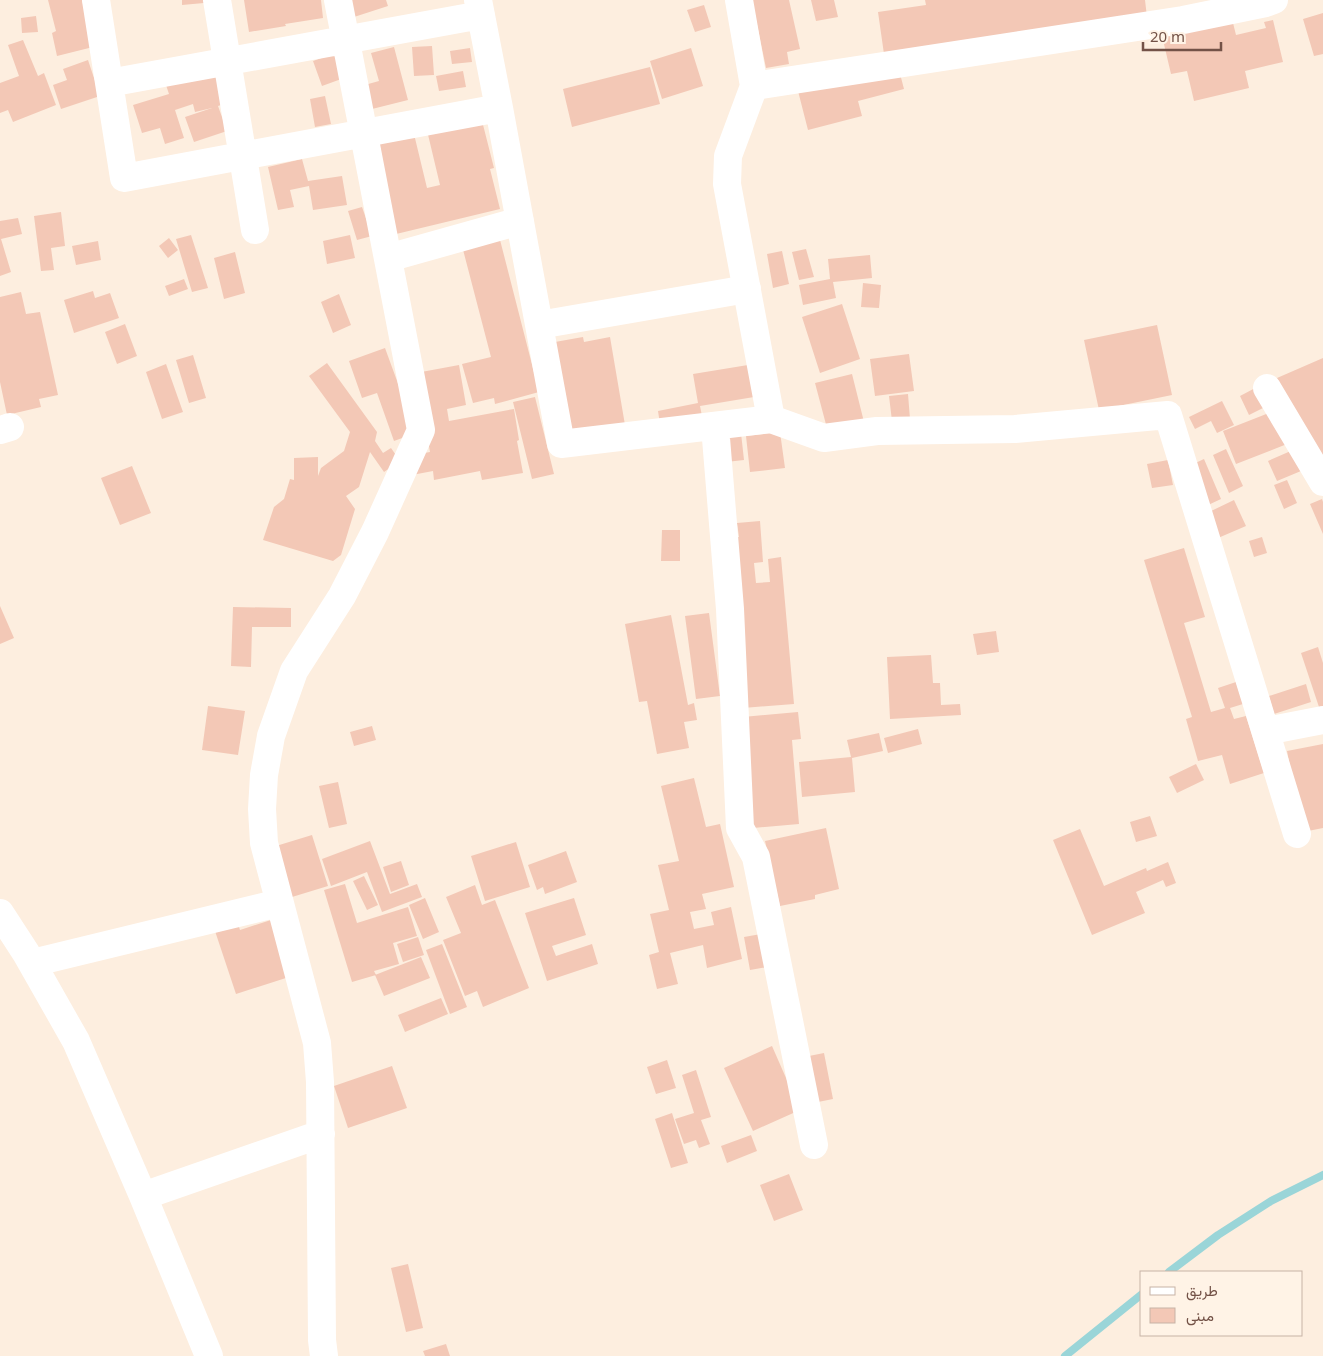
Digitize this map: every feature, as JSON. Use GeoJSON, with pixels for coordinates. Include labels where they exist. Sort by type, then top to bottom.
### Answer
{"type":"FeatureCollection","features":[{"type":"Feature","properties":{"kind":"street"},"geometry":{"type":"LineString","coordinates":[[96,0],[124,178],[499,108]]}},
{"type":"Feature","properties":{"kind":"street"},"geometry":{"type":"LineString","coordinates":[[218,0],[255,230]]}},
{"type":"Feature","properties":{"kind":"street"},"geometry":{"type":"LineString","coordinates":[[324,1356],[322,1340],[320,1082],[317,1043],[264,843],[262,809],[264,775],[270,736],[294,671],[342,596],[376,532],[421,430],[338,0]]}},
{"type":"Feature","properties":{"kind":"street"},"geometry":{"type":"LineString","coordinates":[[739,0],[754,86],[728,156],[727,184],[771,419]]}},
{"type":"Feature","properties":{"kind":"street"},"geometry":{"type":"LineString","coordinates":[[754,86],[1183,20],[1274,0]]}},
{"type":"Feature","properties":{"kind":"street"},"geometry":{"type":"LineString","coordinates":[[109,83],[346,39],[479,7],[561,444],[771,419],[824,438],[877,432],[1015,429],[1168,415],[1297,834]]}},
{"type":"Feature","properties":{"kind":"street"},"geometry":{"type":"LineString","coordinates":[[388,258],[520,221]]}},
{"type":"Feature","properties":{"kind":"street"},"geometry":{"type":"LineString","coordinates":[[539,325],[746,289]]}},
{"type":"Feature","properties":{"kind":"street"},"geometry":{"type":"LineString","coordinates":[[1267,388],[1323,482]]}},
{"type":"Feature","properties":{"kind":"street"},"geometry":{"type":"LineString","coordinates":[[715,426],[730,609],[740,828],[756,857],[814,1145]]}},
{"type":"Feature","properties":{"kind":"street"},"geometry":{"type":"LineString","coordinates":[[1266,730],[1323,720]]}},
{"type":"Feature","properties":{"kind":"street"},"geometry":{"type":"LineString","coordinates":[[32,963],[280,903]]}},
{"type":"Feature","properties":{"kind":"street"},"geometry":{"type":"LineString","coordinates":[[0,913],[32,963],[76,1041],[209,1356]]}},
{"type":"Feature","properties":{"kind":"street"},"geometry":{"type":"LineString","coordinates":[[143,1196],[321,1134]]}},
{"type":"Feature","properties":{"kind":"building"},"geometry":{"type":"Polygon","coordinates":[[[48,0],[82,0],[93,47],[57,56],[52,33],[56,31],[48,0]]]}},
{"type":"Feature","properties":{"kind":"building"},"geometry":{"type":"Polygon","coordinates":[[[182,0],[204,0],[204,3],[182,5],[182,0]]]}},
{"type":"Feature","properties":{"kind":"building"},"geometry":{"type":"Polygon","coordinates":[[[244,0],[321,0],[323,18],[249,32],[244,0]]]}},
{"type":"Feature","properties":{"kind":"building"},"geometry":{"type":"Polygon","coordinates":[[[349,0],[386,0],[388,6],[354,17],[349,0]]]}},
{"type":"Feature","properties":{"kind":"building"},"geometry":{"type":"Polygon","coordinates":[[[752,0],[789,0],[800,49],[787,52],[789,64],[766,68],[752,0]]]}},
{"type":"Feature","properties":{"kind":"building"},"geometry":{"type":"Polygon","coordinates":[[[811,0],[834,0],[838,17],[816,21],[811,0]]]}},
{"type":"Feature","properties":{"kind":"building"},"geometry":{"type":"Polygon","coordinates":[[[925,0],[1145,0],[1147,17],[884,54],[878,12],[926,5],[925,0]]]}},
{"type":"Feature","properties":{"kind":"building"},"geometry":{"type":"Polygon","coordinates":[[[704,5],[711,27],[695,32],[687,10],[704,5]]]}},
{"type":"Feature","properties":{"kind":"building"},"geometry":{"type":"Polygon","coordinates":[[[1229,7],[1236,35],[1266,28],[1264,22],[1273,20],[1283,62],[1245,71],[1249,88],[1194,101],[1187,71],[1171,74],[1159,23],[1229,7]]]}},
{"type":"Feature","properties":{"kind":"building"},"geometry":{"type":"Polygon","coordinates":[[[1323,13],[1323,54],[1314,56],[1303,19],[1323,13]]]}},
{"type":"Feature","properties":{"kind":"building"},"geometry":{"type":"Polygon","coordinates":[[[36,16],[38,32],[22,33],[21,18],[36,16]]]}},
{"type":"Feature","properties":{"kind":"building"},"geometry":{"type":"Polygon","coordinates":[[[23,40],[38,76],[44,73],[56,105],[13,122],[8,110],[0,113],[0,83],[19,76],[8,45],[23,40]]]}},
{"type":"Feature","properties":{"kind":"building"},"geometry":{"type":"Polygon","coordinates":[[[432,46],[434,75],[414,76],[412,47],[432,46]]]}},
{"type":"Feature","properties":{"kind":"building"},"geometry":{"type":"Polygon","coordinates":[[[394,47],[408,100],[368,110],[361,86],[379,81],[371,53],[394,47]]]}},
{"type":"Feature","properties":{"kind":"building"},"geometry":{"type":"Polygon","coordinates":[[[470,48],[472,62],[452,64],[450,51],[470,48]]]}},
{"type":"Feature","properties":{"kind":"building"},"geometry":{"type":"Polygon","coordinates":[[[691,48],[703,86],[662,99],[650,61],[691,48]]]}},
{"type":"Feature","properties":{"kind":"building"},"geometry":{"type":"Polygon","coordinates":[[[336,53],[344,78],[322,86],[313,61],[336,53]]]}},
{"type":"Feature","properties":{"kind":"building"},"geometry":{"type":"Polygon","coordinates":[[[88,60],[100,96],[61,109],[53,85],[67,80],[63,69],[88,60]]]}},
{"type":"Feature","properties":{"kind":"building"},"geometry":{"type":"Polygon","coordinates":[[[898,66],[904,89],[858,101],[862,116],[808,130],[798,91],[898,66]]]}},
{"type":"Feature","properties":{"kind":"building"},"geometry":{"type":"Polygon","coordinates":[[[650,67],[660,104],[572,127],[563,89],[650,67]]]}},
{"type":"Feature","properties":{"kind":"building"},"geometry":{"type":"Polygon","coordinates":[[[214,70],[224,104],[218,106],[227,131],[194,142],[185,117],[212,108],[195,112],[193,104],[175,110],[184,138],[165,144],[160,128],[142,133],[133,105],[169,94],[166,85],[214,70]]]}},
{"type":"Feature","properties":{"kind":"building"},"geometry":{"type":"Polygon","coordinates":[[[463,71],[466,87],[439,91],[436,76],[463,71]]]}},
{"type":"Feature","properties":{"kind":"building"},"geometry":{"type":"Polygon","coordinates":[[[325,96],[331,124],[315,127],[310,99],[325,96]]]}},
{"type":"Feature","properties":{"kind":"building"},"geometry":{"type":"Polygon","coordinates":[[[479,109],[494,168],[490,169],[500,209],[392,235],[370,145],[414,134],[427,188],[440,185],[425,122],[479,109]]]}},
{"type":"Feature","properties":{"kind":"building"},"geometry":{"type":"Polygon","coordinates":[[[302,159],[308,181],[342,176],[347,205],[313,210],[309,186],[290,190],[294,207],[278,210],[268,167],[302,159]]]}},
{"type":"Feature","properties":{"kind":"building"},"geometry":{"type":"Polygon","coordinates":[[[362,207],[372,236],[357,240],[348,211],[362,207]]]}},
{"type":"Feature","properties":{"kind":"building"},"geometry":{"type":"Polygon","coordinates":[[[61,212],[65,246],[51,248],[54,270],[41,271],[34,216],[61,212]]]}},
{"type":"Feature","properties":{"kind":"building"},"geometry":{"type":"Polygon","coordinates":[[[18,218],[22,234],[1,239],[11,272],[0,276],[0,221],[18,218]]]}},
{"type":"Feature","properties":{"kind":"building"},"geometry":{"type":"Polygon","coordinates":[[[498,232],[539,392],[495,404],[494,398],[473,403],[462,364],[491,357],[461,242],[498,232]]]}},
{"type":"Feature","properties":{"kind":"building"},"geometry":{"type":"Polygon","coordinates":[[[191,235],[208,288],[192,292],[176,239],[191,235]]]}},
{"type":"Feature","properties":{"kind":"building"},"geometry":{"type":"Polygon","coordinates":[[[350,235],[355,258],[327,264],[323,241],[350,235]]]}},
{"type":"Feature","properties":{"kind":"building"},"geometry":{"type":"Polygon","coordinates":[[[169,238],[178,250],[168,258],[159,246],[169,238]]]}},
{"type":"Feature","properties":{"kind":"building"},"geometry":{"type":"Polygon","coordinates":[[[98,241],[101,260],[76,265],[72,246],[98,241]]]}},
{"type":"Feature","properties":{"kind":"building"},"geometry":{"type":"Polygon","coordinates":[[[806,249],[814,277],[799,280],[792,252],[806,249]]]}},
{"type":"Feature","properties":{"kind":"building"},"geometry":{"type":"Polygon","coordinates":[[[782,251],[789,284],[773,288],[767,254],[782,251]]]}},
{"type":"Feature","properties":{"kind":"building"},"geometry":{"type":"Polygon","coordinates":[[[235,252],[245,293],[224,299],[214,258],[235,252]]]}},
{"type":"Feature","properties":{"kind":"building"},"geometry":{"type":"Polygon","coordinates":[[[870,255],[872,278],[833,282],[836,298],[803,305],[799,285],[830,279],[828,259],[870,255]]]}},
{"type":"Feature","properties":{"kind":"building"},"geometry":{"type":"Polygon","coordinates":[[[184,279],[188,289],[169,296],[165,286],[184,279]]]}},
{"type":"Feature","properties":{"kind":"building"},"geometry":{"type":"Polygon","coordinates":[[[863,283],[881,285],[879,308],[861,307],[863,283]]]}},
{"type":"Feature","properties":{"kind":"building"},"geometry":{"type":"Polygon","coordinates":[[[93,291],[95,298],[110,293],[119,318],[74,333],[64,300],[93,291]]]}},
{"type":"Feature","properties":{"kind":"building"},"geometry":{"type":"Polygon","coordinates":[[[21,292],[26,314],[40,312],[58,395],[39,399],[41,407],[7,415],[0,382],[0,297],[21,292]]]}},
{"type":"Feature","properties":{"kind":"building"},"geometry":{"type":"Polygon","coordinates":[[[339,294],[351,325],[333,333],[321,302],[339,294]]]}},
{"type":"Feature","properties":{"kind":"building"},"geometry":{"type":"Polygon","coordinates":[[[842,304],[860,359],[820,373],[802,317],[842,304]]]}},
{"type":"Feature","properties":{"kind":"building"},"geometry":{"type":"Polygon","coordinates":[[[125,324],[137,356],[117,364],[105,332],[125,324]]]}},
{"type":"Feature","properties":{"kind":"building"},"geometry":{"type":"Polygon","coordinates":[[[1157,325],[1172,395],[1099,410],[1084,340],[1157,325]]]}},
{"type":"Feature","properties":{"kind":"building"},"geometry":{"type":"Polygon","coordinates":[[[583,337],[584,342],[610,337],[625,425],[571,434],[555,342],[583,337]]]}},
{"type":"Feature","properties":{"kind":"building"},"geometry":{"type":"Polygon","coordinates":[[[385,348],[416,433],[394,441],[377,393],[362,398],[349,361],[385,348]]]}},
{"type":"Feature","properties":{"kind":"building"},"geometry":{"type":"Polygon","coordinates":[[[909,354],[914,391],[875,396],[870,359],[909,354]]]}},
{"type":"Feature","properties":{"kind":"building"},"geometry":{"type":"Polygon","coordinates":[[[193,355],[206,398],[189,403],[176,360],[193,355]]]}},
{"type":"Feature","properties":{"kind":"building"},"geometry":{"type":"Polygon","coordinates":[[[1323,358],[1323,471],[1319,472],[1277,378],[1323,358]]]}},
{"type":"Feature","properties":{"kind":"building"},"geometry":{"type":"Polygon","coordinates":[[[327,363],[377,432],[375,441],[383,453],[391,448],[400,461],[384,472],[370,452],[359,487],[346,496],[355,509],[341,555],[333,561],[263,540],[274,507],[284,499],[290,479],[294,480],[294,458],[318,457],[318,476],[321,468],[344,451],[350,432],[309,376],[327,363]]]}},
{"type":"Feature","properties":{"kind":"building"},"geometry":{"type":"Polygon","coordinates":[[[166,364],[183,412],[162,419],[146,372],[166,364]]]}},
{"type":"Feature","properties":{"kind":"building"},"geometry":{"type":"Polygon","coordinates":[[[459,365],[466,405],[447,409],[449,421],[514,409],[523,473],[482,480],[480,471],[434,480],[433,471],[412,475],[408,456],[430,452],[416,373],[459,365]]]}},
{"type":"Feature","properties":{"kind":"building"},"geometry":{"type":"Polygon","coordinates":[[[748,365],[754,397],[700,406],[702,416],[660,424],[658,411],[698,403],[693,374],[748,365]]]}},
{"type":"Feature","properties":{"kind":"building"},"geometry":{"type":"Polygon","coordinates":[[[852,374],[864,422],[828,432],[815,383],[852,374]]]}},
{"type":"Feature","properties":{"kind":"building"},"geometry":{"type":"Polygon","coordinates":[[[1259,386],[1269,405],[1249,415],[1240,396],[1259,386]]]}},
{"type":"Feature","properties":{"kind":"building"},"geometry":{"type":"Polygon","coordinates":[[[908,394],[910,419],[892,421],[889,396],[908,394]]]}},
{"type":"Feature","properties":{"kind":"building"},"geometry":{"type":"Polygon","coordinates":[[[535,397],[554,474],[532,479],[513,402],[535,397]]]}},
{"type":"Feature","properties":{"kind":"building"},"geometry":{"type":"Polygon","coordinates":[[[1222,401],[1234,425],[1217,433],[1211,421],[1195,429],[1189,417],[1222,401]]]}},
{"type":"Feature","properties":{"kind":"building"},"geometry":{"type":"Polygon","coordinates":[[[1274,411],[1287,444],[1236,464],[1223,431],[1274,411]]]}},
{"type":"Feature","properties":{"kind":"building"},"geometry":{"type":"Polygon","coordinates":[[[780,432],[785,468],[750,472],[746,436],[780,432]]]}},
{"type":"Feature","properties":{"kind":"building"},"geometry":{"type":"Polygon","coordinates":[[[741,433],[744,460],[726,462],[723,435],[741,433]]]}},
{"type":"Feature","properties":{"kind":"building"},"geometry":{"type":"Polygon","coordinates":[[[1226,449],[1243,486],[1229,493],[1213,455],[1226,449]]]}},
{"type":"Feature","properties":{"kind":"building"},"geometry":{"type":"Polygon","coordinates":[[[1293,450],[1301,471],[1277,481],[1268,461],[1293,450]]]}},
{"type":"Feature","properties":{"kind":"building"},"geometry":{"type":"Polygon","coordinates":[[[1204,459],[1221,499],[1206,506],[1189,466],[1204,459]]]}},
{"type":"Feature","properties":{"kind":"building"},"geometry":{"type":"Polygon","coordinates":[[[1168,460],[1173,485],[1152,488],[1147,464],[1168,460]]]}},
{"type":"Feature","properties":{"kind":"building"},"geometry":{"type":"Polygon","coordinates":[[[132,466],[151,513],[120,525],[101,478],[132,466]]]}},
{"type":"Feature","properties":{"kind":"building"},"geometry":{"type":"Polygon","coordinates":[[[1287,480],[1297,503],[1284,509],[1274,485],[1287,480]]]}},
{"type":"Feature","properties":{"kind":"building"},"geometry":{"type":"Polygon","coordinates":[[[1322,499],[1323,502],[1323,534],[1310,504],[1322,499]]]}},
{"type":"Feature","properties":{"kind":"building"},"geometry":{"type":"Polygon","coordinates":[[[1234,500],[1246,526],[1218,538],[1207,513],[1234,500]]]}},
{"type":"Feature","properties":{"kind":"building"},"geometry":{"type":"Polygon","coordinates":[[[760,521],[763,562],[754,563],[756,583],[770,582],[768,559],[781,557],[794,704],[743,708],[736,537],[739,537],[737,523],[760,521]]]}},
{"type":"Feature","properties":{"kind":"building"},"geometry":{"type":"Polygon","coordinates":[[[662,530],[680,530],[680,561],[661,561],[662,530]]]}},
{"type":"Feature","properties":{"kind":"building"},"geometry":{"type":"Polygon","coordinates":[[[1262,537],[1267,553],[1254,557],[1249,541],[1262,537]]]}},
{"type":"Feature","properties":{"kind":"building"},"geometry":{"type":"Polygon","coordinates":[[[1184,548],[1205,617],[1184,623],[1211,712],[1225,708],[1218,688],[1236,682],[1243,704],[1230,708],[1234,719],[1246,716],[1264,773],[1230,784],[1222,755],[1198,761],[1186,719],[1192,717],[1144,560],[1184,548]]]}},
{"type":"Feature","properties":{"kind":"building"},"geometry":{"type":"Polygon","coordinates":[[[0,606],[14,638],[0,644],[0,606]]]}},
{"type":"Feature","properties":{"kind":"building"},"geometry":{"type":"Polygon","coordinates":[[[233,607],[291,608],[291,627],[252,627],[251,667],[231,666],[233,607]]]}},
{"type":"Feature","properties":{"kind":"building"},"geometry":{"type":"Polygon","coordinates":[[[709,613],[720,696],[696,699],[685,616],[709,613]]]}},
{"type":"Feature","properties":{"kind":"building"},"geometry":{"type":"Polygon","coordinates":[[[671,615],[688,705],[694,703],[697,720],[684,722],[689,748],[657,754],[647,701],[639,702],[625,624],[671,615]]]}},
{"type":"Feature","properties":{"kind":"building"},"geometry":{"type":"Polygon","coordinates":[[[996,631],[999,652],[977,655],[973,634],[996,631]]]}},
{"type":"Feature","properties":{"kind":"building"},"geometry":{"type":"Polygon","coordinates":[[[1318,647],[1323,663],[1323,706],[1319,707],[1301,653],[1318,647]]]}},
{"type":"Feature","properties":{"kind":"building"},"geometry":{"type":"Polygon","coordinates":[[[931,655],[933,683],[940,683],[941,705],[960,704],[961,715],[890,719],[887,657],[931,655]]]}},
{"type":"Feature","properties":{"kind":"building"},"geometry":{"type":"Polygon","coordinates":[[[1306,684],[1311,702],[1274,714],[1269,696],[1306,684]]]}},
{"type":"Feature","properties":{"kind":"building"},"geometry":{"type":"Polygon","coordinates":[[[208,706],[245,711],[238,755],[202,750],[208,706]]]}},
{"type":"Feature","properties":{"kind":"building"},"geometry":{"type":"Polygon","coordinates":[[[798,712],[801,739],[792,740],[799,824],[753,828],[743,717],[798,712]]]}},
{"type":"Feature","properties":{"kind":"building"},"geometry":{"type":"Polygon","coordinates":[[[372,726],[376,740],[354,746],[350,732],[372,726]]]}},
{"type":"Feature","properties":{"kind":"building"},"geometry":{"type":"Polygon","coordinates":[[[918,729],[922,744],[888,753],[884,738],[918,729]]]}},
{"type":"Feature","properties":{"kind":"building"},"geometry":{"type":"Polygon","coordinates":[[[879,733],[883,751],[852,758],[855,792],[802,797],[799,762],[851,757],[847,740],[879,733]]]}},
{"type":"Feature","properties":{"kind":"building"},"geometry":{"type":"Polygon","coordinates":[[[1323,744],[1323,828],[1303,832],[1287,751],[1323,744]]]}},
{"type":"Feature","properties":{"kind":"building"},"geometry":{"type":"Polygon","coordinates":[[[1196,764],[1204,780],[1177,793],[1169,777],[1196,764]]]}},
{"type":"Feature","properties":{"kind":"building"},"geometry":{"type":"Polygon","coordinates":[[[694,778],[706,827],[720,824],[734,887],[702,894],[706,909],[690,912],[694,929],[714,925],[711,912],[731,907],[742,959],[707,968],[703,945],[670,953],[678,984],[657,989],[649,955],[659,952],[650,914],[669,910],[658,865],[679,861],[661,786],[694,778]]]}},
{"type":"Feature","properties":{"kind":"building"},"geometry":{"type":"Polygon","coordinates":[[[338,782],[347,824],[329,828],[319,786],[338,782]]]}},
{"type":"Feature","properties":{"kind":"building"},"geometry":{"type":"Polygon","coordinates":[[[1150,816],[1157,836],[1136,842],[1130,822],[1150,816]]]}},
{"type":"Feature","properties":{"kind":"building"},"geometry":{"type":"Polygon","coordinates":[[[826,828],[839,889],[815,895],[815,899],[780,906],[765,841],[826,828]]]}},
{"type":"Feature","properties":{"kind":"building"},"geometry":{"type":"Polygon","coordinates":[[[1080,829],[1104,886],[1146,868],[1147,871],[1168,862],[1176,883],[1166,887],[1163,880],[1136,892],[1145,913],[1092,935],[1053,840],[1080,829]]]}},
{"type":"Feature","properties":{"kind":"building"},"geometry":{"type":"Polygon","coordinates":[[[312,835],[328,886],[292,897],[276,846],[312,835]]]}},
{"type":"Feature","properties":{"kind":"building"},"geometry":{"type":"Polygon","coordinates":[[[370,841],[390,894],[417,884],[422,897],[382,912],[367,872],[331,886],[322,859],[370,841]]]}},
{"type":"Feature","properties":{"kind":"building"},"geometry":{"type":"Polygon","coordinates":[[[516,842],[530,887],[485,901],[471,856],[516,842]]]}},
{"type":"Feature","properties":{"kind":"building"},"geometry":{"type":"Polygon","coordinates":[[[566,851],[577,882],[545,894],[543,887],[537,890],[528,865],[566,851]]]}},
{"type":"Feature","properties":{"kind":"building"},"geometry":{"type":"Polygon","coordinates":[[[401,861],[409,885],[391,892],[383,867],[401,861]]]}},
{"type":"Feature","properties":{"kind":"building"},"geometry":{"type":"Polygon","coordinates":[[[364,876],[378,905],[367,910],[353,881],[364,876]]]}},
{"type":"Feature","properties":{"kind":"building"},"geometry":{"type":"Polygon","coordinates":[[[345,884],[357,923],[408,907],[417,936],[393,943],[399,964],[374,971],[376,975],[352,982],[324,890],[345,884]]]}},
{"type":"Feature","properties":{"kind":"building"},"geometry":{"type":"Polygon","coordinates":[[[475,885],[482,905],[495,900],[529,988],[483,1007],[477,991],[465,996],[443,940],[461,933],[446,897],[475,885]]]}},
{"type":"Feature","properties":{"kind":"building"},"geometry":{"type":"Polygon","coordinates":[[[425,898],[439,932],[423,939],[409,905],[425,898]]]}},
{"type":"Feature","properties":{"kind":"building"},"geometry":{"type":"Polygon","coordinates":[[[574,898],[586,935],[552,946],[556,956],[592,944],[598,964],[547,981],[525,913],[574,898]]]}},
{"type":"Feature","properties":{"kind":"building"},"geometry":{"type":"Polygon","coordinates":[[[233,909],[240,930],[271,920],[289,977],[236,994],[210,916],[233,909]]]}},
{"type":"Feature","properties":{"kind":"building"},"geometry":{"type":"Polygon","coordinates":[[[761,934],[767,967],[750,970],[744,937],[761,934]]]}},
{"type":"Feature","properties":{"kind":"building"},"geometry":{"type":"Polygon","coordinates":[[[418,937],[424,955],[403,962],[397,944],[418,937]]]}},
{"type":"Feature","properties":{"kind":"building"},"geometry":{"type":"Polygon","coordinates":[[[442,944],[467,1007],[450,1014],[426,950],[442,944]]]}},
{"type":"Feature","properties":{"kind":"building"},"geometry":{"type":"Polygon","coordinates":[[[421,957],[430,978],[384,996],[375,975],[421,957]]]}},
{"type":"Feature","properties":{"kind":"building"},"geometry":{"type":"Polygon","coordinates":[[[441,998],[448,1014],[405,1032],[398,1015],[441,998]]]}},
{"type":"Feature","properties":{"kind":"building"},"geometry":{"type":"Polygon","coordinates":[[[772,1046],[800,1110],[753,1131],[724,1068],[772,1046]]]}},
{"type":"Feature","properties":{"kind":"building"},"geometry":{"type":"Polygon","coordinates":[[[824,1053],[833,1099],[813,1103],[804,1057],[824,1053]]]}},
{"type":"Feature","properties":{"kind":"building"},"geometry":{"type":"Polygon","coordinates":[[[667,1060],[676,1088],[656,1094],[647,1067],[667,1060]]]}},
{"type":"Feature","properties":{"kind":"building"},"geometry":{"type":"Polygon","coordinates":[[[392,1066],[407,1108],[348,1128],[334,1086],[392,1066]]]}},
{"type":"Feature","properties":{"kind":"building"},"geometry":{"type":"Polygon","coordinates":[[[696,1070],[711,1117],[701,1120],[710,1144],[699,1148],[696,1140],[684,1144],[675,1119],[694,1113],[682,1075],[696,1070]]]}},
{"type":"Feature","properties":{"kind":"building"},"geometry":{"type":"Polygon","coordinates":[[[672,1113],[688,1163],[671,1168],[655,1119],[672,1113]]]}},
{"type":"Feature","properties":{"kind":"building"},"geometry":{"type":"Polygon","coordinates":[[[751,1135],[757,1151],[727,1163],[721,1146],[751,1135]]]}},
{"type":"Feature","properties":{"kind":"building"},"geometry":{"type":"Polygon","coordinates":[[[789,1174],[803,1210],[774,1221],[760,1185],[789,1174]]]}},
{"type":"Feature","properties":{"kind":"building"},"geometry":{"type":"Polygon","coordinates":[[[408,1264],[423,1328],[406,1332],[391,1268],[408,1264]]]}},
{"type":"Feature","properties":{"kind":"building"},"geometry":{"type":"Polygon","coordinates":[[[446,1344],[450,1356],[425,1356],[423,1351],[446,1344]]]}},
{"type":"Feature","properties":{"kind":"waterway"},"geometry":{"type":"LineString","coordinates":[[1170,1271],[1218,1235],[1271,1201],[1323,1175]]}},
{"type":"Feature","properties":{"kind":"waterway"},"geometry":{"type":"LineString","coordinates":[[1065,1356],[1140,1296]]}}]}
